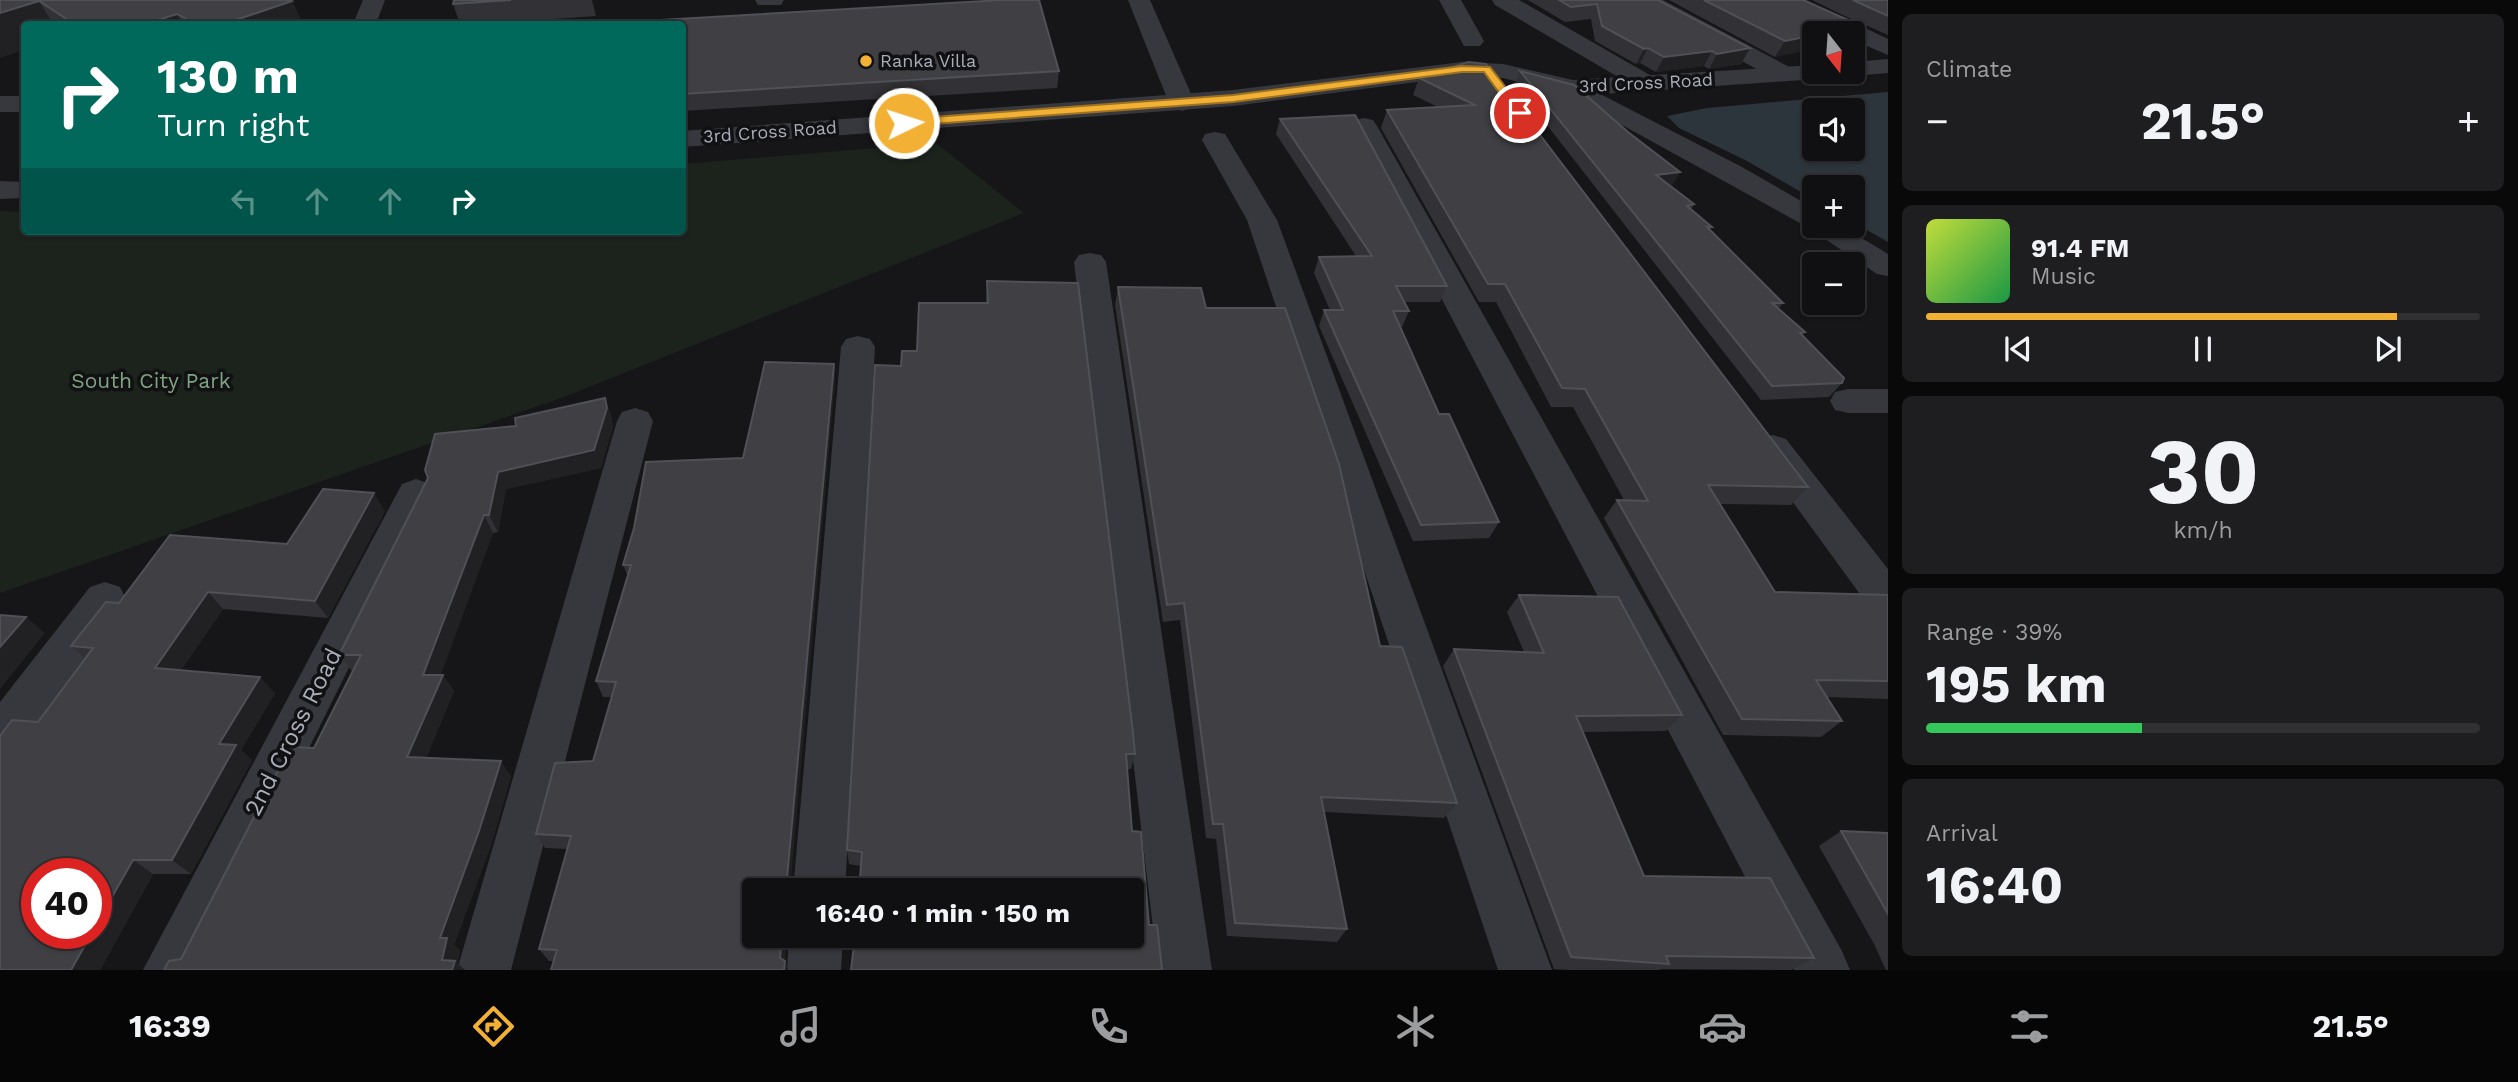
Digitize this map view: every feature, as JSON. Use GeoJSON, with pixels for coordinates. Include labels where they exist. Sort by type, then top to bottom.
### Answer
{"type":"FeatureCollection","features":[{"type":"Feature","properties":{"kind":"street"},"geometry":{"type":"LineString","coordinates":[[366,21],[374,0]]}},
{"type":"Feature","properties":{"kind":"street"},"geometry":{"type":"LineString","coordinates":[[766,0],[773,0]]}},
{"type":"Feature","properties":{"kind":"street"},"geometry":{"type":"LineString","coordinates":[[1139,0],[1171,71],[1182,103]]}},
{"type":"Feature","properties":{"kind":"street"},"geometry":{"type":"LineString","coordinates":[[1450,0],[1479,55],[1512,102]]}},
{"type":"Feature","properties":{"kind":"street"},"geometry":{"type":"LineString","coordinates":[[1503,0],[1646,83]]}},
{"type":"Feature","properties":{"kind":"street"},"geometry":{"type":"LineString","coordinates":[[1646,0],[1784,74]]}},
{"type":"Feature","properties":{"kind":"street"},"geometry":{"type":"LineString","coordinates":[[1788,0],[1888,48]]}},
{"type":"Feature","properties":{"kind":"street","name":"3rd Cross Road"},"geometry":{"type":"LineString","coordinates":[[686,139],[1182,103],[1277,93],[1441,70],[1479,55],[1573,88],[1802,73]]}},
{"type":"Feature","properties":{"kind":"street"},"geometry":{"type":"LineString","coordinates":[[1866,68],[1888,66]]}},
{"type":"Feature","properties":{"kind":"street"},"geometry":{"type":"LineString","coordinates":[[1573,88],[1802,213]]}},
{"type":"Feature","properties":{"kind":"street"},"geometry":{"type":"LineString","coordinates":[[0,104],[21,104]]}},
{"type":"Feature","properties":{"kind":"street"},"geometry":{"type":"LineString","coordinates":[[1364,126],[1823,970]]}},
{"type":"Feature","properties":{"kind":"street"},"geometry":{"type":"LineString","coordinates":[[1215,140],[1262,220],[1525,970]]}},
{"type":"Feature","properties":{"kind":"street"},"geometry":{"type":"LineString","coordinates":[[0,190],[21,190]]}},
{"type":"Feature","properties":{"kind":"street"},"geometry":{"type":"LineString","coordinates":[[1841,238],[1888,267]]}},
{"type":"Feature","properties":{"kind":"street"},"geometry":{"type":"LineString","coordinates":[[1090,262],[1185,970]]}},
{"type":"Feature","properties":{"kind":"street"},"geometry":{"type":"LineString","coordinates":[[820,878],[858,347]]}},
{"type":"Feature","properties":{"kind":"street"},"geometry":{"type":"LineString","coordinates":[[1848,401],[1888,401]]}},
{"type":"Feature","properties":{"kind":"street"},"geometry":{"type":"LineString","coordinates":[[484,970],[635,421]]}},
{"type":"Feature","properties":{"kind":"street"},"geometry":{"type":"LineString","coordinates":[[1754,423],[1888,600]]}},
{"type":"Feature","properties":{"kind":"street","name":"2nd Cross Road"},"geometry":{"type":"LineString","coordinates":[[170,970],[416,494]]}},
{"type":"Feature","properties":{"kind":"street"},"geometry":{"type":"LineString","coordinates":[[0,738],[105,599]]}},
{"type":"Feature","properties":{"kind":"street"},"geometry":{"type":"LineString","coordinates":[[814,970],[815,948]]}},
{"type":"Feature","properties":{"kind":"green space","name":"South City Park"},"geometry":{"type":"Polygon","coordinates":[[[936,143],[1024,213],[564,397],[0,593],[0,211],[21,212],[21,235],[686,235],[686,164],[936,143]]]}},
{"type":"Feature","properties":{"kind":"shaded area"},"geometry":{"type":"Polygon","coordinates":[[[1888,92],[1888,242],[1865,229],[1865,175],[1802,175],[1802,193],[1747,161],[1679,128],[1667,116],[1707,108],[1802,100],[1802,161],[1865,161],[1865,98],[1820,98],[1888,92]]]}},
{"type":"Feature","properties":{"kind":"building"},"geometry":{"type":"Polygon","coordinates":[[[0,0],[292,1],[233,21],[190,21],[177,14],[155,21],[69,21],[39,1],[0,13],[0,0]]]}},
{"type":"Feature","properties":{"kind":"building"},"geometry":{"type":"Polygon","coordinates":[[[454,0],[511,0],[453,4],[454,0]]]}},
{"type":"Feature","properties":{"kind":"building","name":"Ranka Villa"},"geometry":{"type":"Polygon","coordinates":[[[1039,0],[1059,71],[686,94],[686,21],[661,20],[1039,0]]]}},
{"type":"Feature","properties":{"kind":"building"},"geometry":{"type":"Polygon","coordinates":[[[1559,0],[1658,0],[1750,48],[1717,54],[1712,51],[1664,57],[1602,26],[1597,4],[1571,7],[1559,0]]]}},
{"type":"Feature","properties":{"kind":"building"},"geometry":{"type":"Polygon","coordinates":[[[1704,0],[1803,0],[1848,20],[1860,21],[1802,21],[1802,38],[1785,41],[1704,0]]]}},
{"type":"Feature","properties":{"kind":"building"},"geometry":{"type":"Polygon","coordinates":[[[1853,0],[1888,0],[1888,16],[1853,0]]]}},
{"type":"Feature","properties":{"kind":"building"},"geometry":{"type":"Polygon","coordinates":[[[1468,62],[1486,64],[1808,487],[1708,485],[1775,592],[1888,595],[1888,681],[1816,680],[1842,721],[1742,719],[1617,500],[1648,501],[1585,389],[1562,388],[1505,284],[1488,284],[1387,110],[1475,105],[1419,78],[1468,62]]]}},
{"type":"Feature","properties":{"kind":"building"},"geometry":{"type":"Polygon","coordinates":[[[1520,71],[1574,85],[1680,172],[1656,175],[1694,204],[1687,206],[1712,227],[1707,227],[1783,303],[1772,303],[1805,332],[1800,333],[1844,378],[1842,383],[1772,386],[1520,71]]]}},
{"type":"Feature","properties":{"kind":"building"},"geometry":{"type":"Polygon","coordinates":[[[1355,115],[1447,286],[1396,286],[1409,311],[1393,311],[1439,414],[1449,414],[1499,522],[1421,525],[1324,310],[1343,310],[1319,257],[1372,256],[1280,119],[1355,115]]]}},
{"type":"Feature","properties":{"kind":"building"},"geometry":{"type":"Polygon","coordinates":[[[987,281],[1078,283],[1133,733],[1135,754],[1126,754],[1132,831],[1141,832],[1149,925],[1157,925],[1162,970],[851,970],[854,948],[1144,948],[1144,878],[860,878],[862,852],[847,850],[875,365],[901,366],[902,351],[917,351],[919,303],[988,303],[987,281]]]}},
{"type":"Feature","properties":{"kind":"building"},"geometry":{"type":"Polygon","coordinates":[[[1118,287],[1201,288],[1206,308],[1285,308],[1339,464],[1380,646],[1402,647],[1457,803],[1321,797],[1347,929],[1235,923],[1223,824],[1213,824],[1184,603],[1167,605],[1118,287]]]}},
{"type":"Feature","properties":{"kind":"building"},"geometry":{"type":"Polygon","coordinates":[[[765,362],[834,364],[787,878],[742,878],[742,948],[781,948],[780,958],[785,961],[784,970],[551,970],[557,950],[539,949],[571,836],[536,834],[555,763],[593,761],[616,682],[596,681],[631,565],[623,565],[634,528],[646,462],[743,458],[765,362]]]}},
{"type":"Feature","properties":{"kind":"building"},"geometry":{"type":"Polygon","coordinates":[[[605,398],[607,408],[594,450],[498,472],[489,515],[484,515],[423,675],[443,675],[407,757],[501,761],[440,938],[447,938],[442,960],[455,961],[452,970],[164,970],[169,961],[181,959],[290,747],[314,748],[361,655],[339,655],[428,478],[425,470],[435,434],[516,426],[515,418],[605,398]]]}},
{"type":"Feature","properties":{"kind":"building"},"geometry":{"type":"Polygon","coordinates":[[[323,489],[374,493],[315,601],[208,592],[155,668],[260,677],[219,744],[236,745],[172,860],[133,860],[112,897],[112,858],[21,858],[21,949],[83,949],[71,970],[0,970],[0,736],[12,720],[38,722],[93,648],[71,646],[106,602],[119,603],[170,535],[287,544],[323,489]]]}},
{"type":"Feature","properties":{"kind":"building"},"geometry":{"type":"Polygon","coordinates":[[[1519,595],[1618,597],[1682,715],[1576,716],[1644,876],[1770,878],[1814,958],[1666,956],[1669,964],[1571,957],[1454,649],[1544,653],[1519,595]]]}},
{"type":"Feature","properties":{"kind":"building"},"geometry":{"type":"Polygon","coordinates":[[[0,615],[26,617],[0,647],[0,615]]]}},
{"type":"Feature","properties":{"kind":"building"},"geometry":{"type":"Polygon","coordinates":[[[1841,831],[1888,833],[1888,914],[1841,831]]]}},
{"type":"Feature","properties":{"kind":"place","name":"Ranka Villa"},"geometry":{"type":"Point","coordinates":[866,61]}},
{"type":"Feature","properties":{"kind":"route"},"geometry":{"type":"LineString","coordinates":[[904,123],[1233,99],[1383,77],[1462,69],[1487,69],[1520,113]]}}]}
